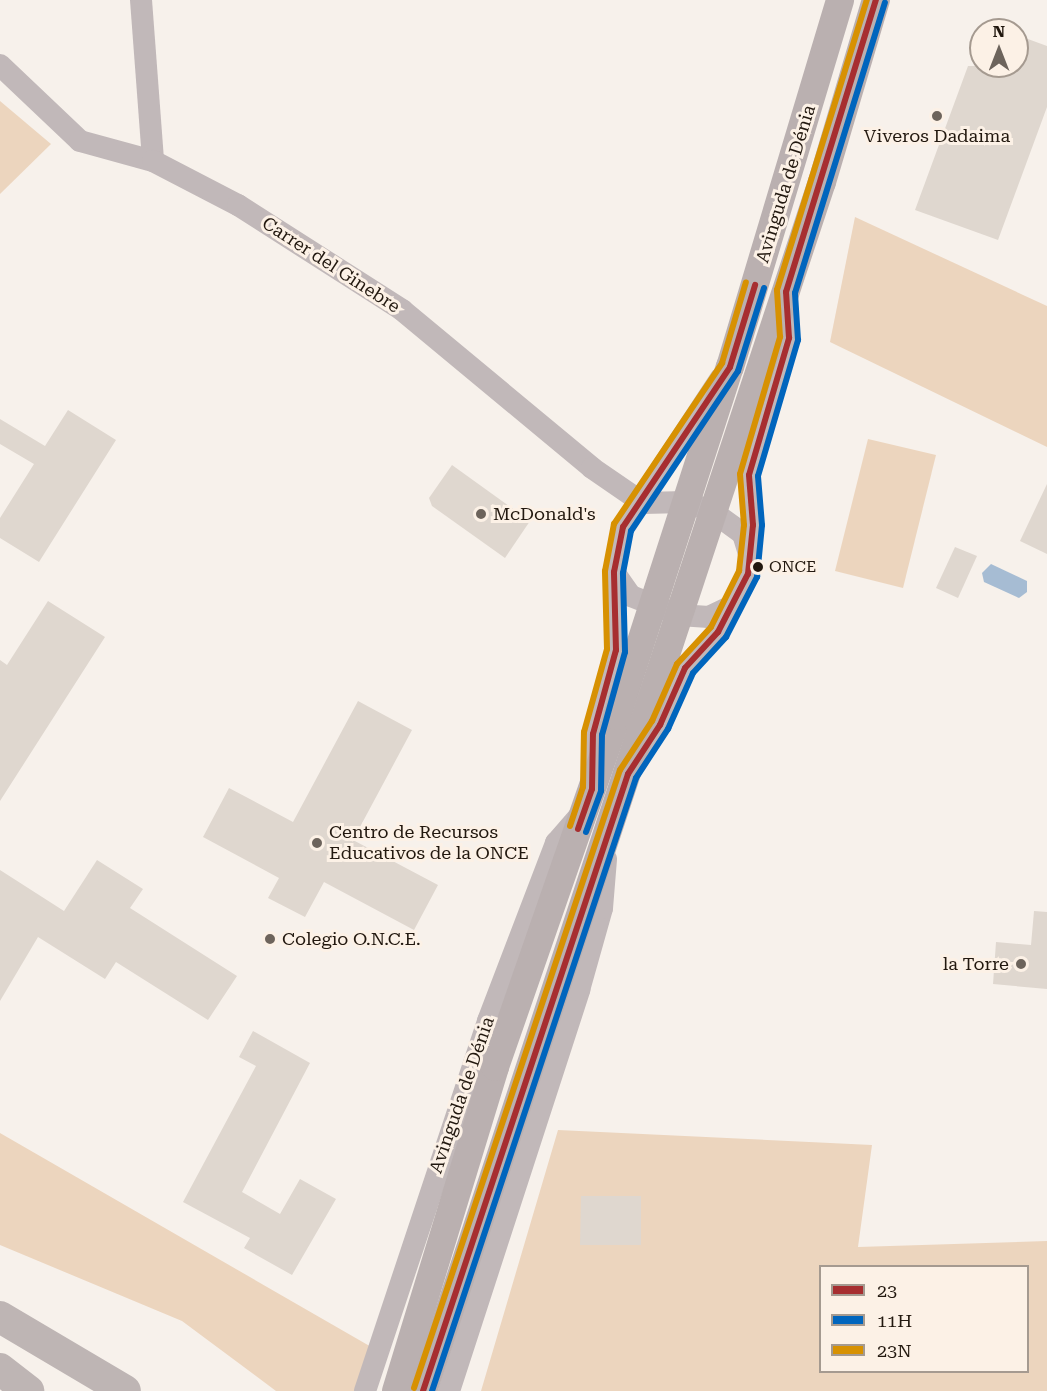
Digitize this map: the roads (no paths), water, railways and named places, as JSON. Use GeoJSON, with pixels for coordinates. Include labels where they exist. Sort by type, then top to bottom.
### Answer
{"type":"FeatureCollection","features":[{"type":"Feature","properties":{"kind":"highway"},"geometry":{"type":"LineString","coordinates":[[0,1317],[119,1387]]}},
{"type":"Feature","properties":{"kind":"highway"},"geometry":{"type":"LineString","coordinates":[[0,1369],[28,1391]]}},
{"type":"Feature","properties":{"kind":"main road","name":"Avinguda de Dénia"},"geometry":{"type":"LineString","coordinates":[[396,1391],[495,1067],[588,800],[686,502],[840,0]]}},
{"type":"Feature","properties":{"kind":"main road","name":"Avinguda de Dénia"},"geometry":{"type":"LineString","coordinates":[[423,1391],[786,292],[876,0]]}},
{"type":"Feature","properties":{"kind":"street"},"geometry":{"type":"LineString","coordinates":[[141,0],[153,161]]}},
{"type":"Feature","properties":{"kind":"street","name":"Carrer del Ginebre"},"geometry":{"type":"LineString","coordinates":[[0,64],[80,141],[153,161],[238,205],[402,310],[592,468],[643,503]]}},
{"type":"Feature","properties":{"kind":"street","name":"Avinguda de Dénia"},"geometry":{"type":"LineString","coordinates":[[628,774],[660,725],[685,668],[718,632],[732,606],[750,557],[749,475],[789,338],[786,292]]}},
{"type":"Feature","properties":{"kind":"street","name":"Avinguda de Dénia"},"geometry":{"type":"LineString","coordinates":[[365,1391],[492,1010],[556,843],[588,800],[593,734],[616,650],[614,572],[623,527],[643,503],[729,367]]}},
{"type":"Feature","properties":{"kind":"street"},"geometry":{"type":"LineString","coordinates":[[643,503],[686,502],[714,512],[743,534],[750,557]]}},
{"type":"Feature","properties":{"kind":"street"},"geometry":{"type":"LineString","coordinates":[[614,572],[631,596],[679,615],[709,617],[732,606]]}},
{"type":"Feature","properties":{"kind":"street","name":"Avinguda de Dénia"},"geometry":{"type":"LineString","coordinates":[[449,1391],[582,980],[602,908],[609,829]]}},
{"type":"Feature","properties":{"kind":"water"},"geometry":{"type":"Polygon","coordinates":[[[991,564],[1027,581],[1027,592],[1019,598],[984,582],[982,573],[991,564]]]}},
{"type":"Feature","properties":{"kind":"place","name":"Viveros Dadaima"},"geometry":{"type":"Point","coordinates":[937,116]}},
{"type":"Feature","properties":{"kind":"place","name":"McDonald's"},"geometry":{"type":"Point","coordinates":[481,514]}},
{"type":"Feature","properties":{"kind":"place","name":"ONCE"},"geometry":{"type":"Point","coordinates":[758,567]}},
{"type":"Feature","properties":{"kind":"place","name":"Centro de Recursos Educativos de la ONCE"},"geometry":{"type":"Point","coordinates":[317,843]}},
{"type":"Feature","properties":{"kind":"place","name":"Colegio O.N.C.E."},"geometry":{"type":"Point","coordinates":[270,939]}},
{"type":"Feature","properties":{"kind":"place","name":"la Torre"},"geometry":{"type":"Point","coordinates":[1021,964]}}]}
